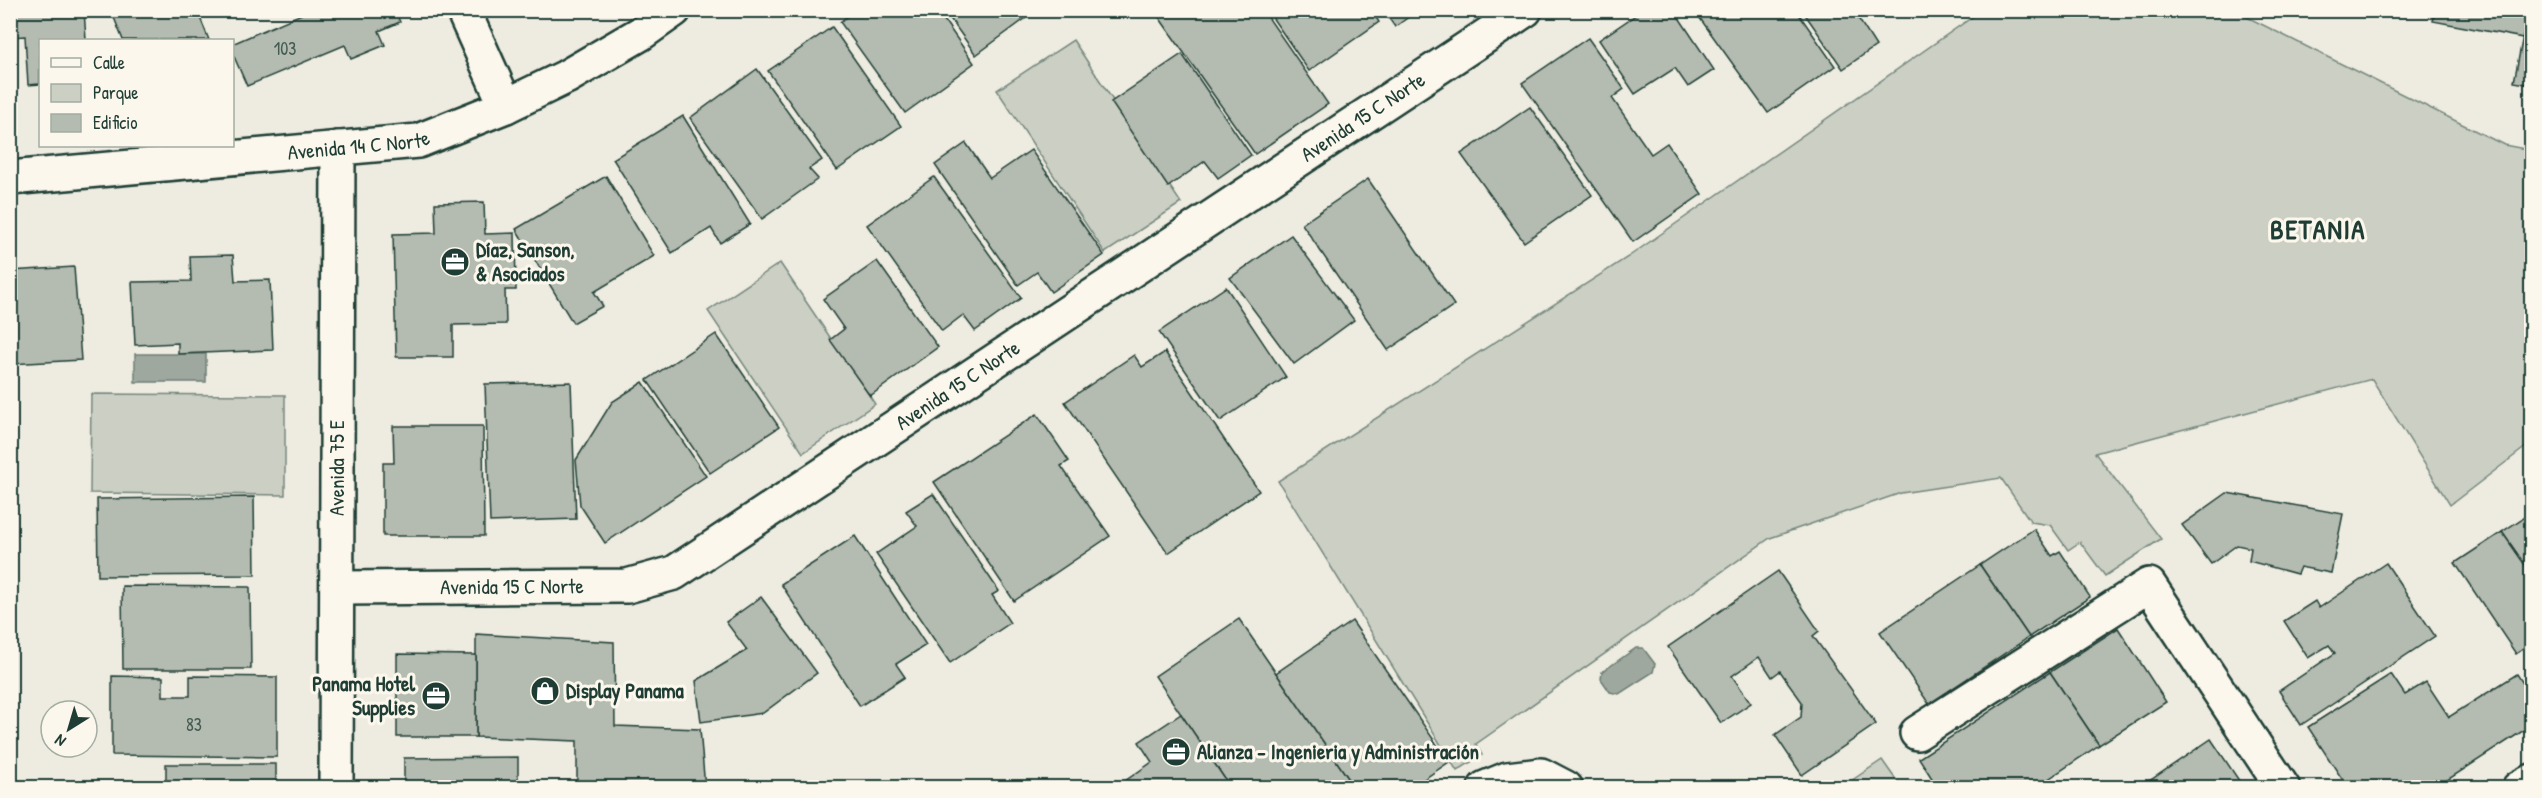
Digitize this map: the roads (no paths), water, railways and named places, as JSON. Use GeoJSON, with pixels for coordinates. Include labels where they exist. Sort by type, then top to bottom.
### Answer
{"type":"FeatureCollection","features":[{"type":"Feature","properties":{"kind":"street"},"geometry":{"type":"LineString","coordinates":[[463,10],[506,106]]}},
{"type":"Feature","properties":{"kind":"street","name":"Avenida 14 C Norte"},"geometry":{"type":"LineString","coordinates":[[10,178],[418,141],[506,106],[566,76],[640,34],[674,10]]}},
{"type":"Feature","properties":{"kind":"street","name":"Avenida 15 C Norte"},"geometry":{"type":"LineString","coordinates":[[338,588],[627,586],[674,573],[1525,10]]}},
{"type":"Feature","properties":{"kind":"street","name":"Avenida 75 E"},"geometry":{"type":"LineString","coordinates":[[336,788],[338,148]]}},
{"type":"Feature","properties":{"kind":"street"},"geometry":{"type":"LineString","coordinates":[[1917,733],[2149,585],[2283,788]]}},
{"type":"Feature","properties":{"kind":"street"},"geometry":{"type":"LineString","coordinates":[[1485,788],[1507,779],[1541,775],[1566,788]]}},
{"type":"Feature","properties":{"kind":"street"},"geometry":{"type":"LineString","coordinates":[[2520,788],[2532,781]]}},
{"type":"Feature","properties":{"kind":"place","name":"Díaz, Sanson, & Asociados"},"geometry":{"type":"Point","coordinates":[455,262]}},
{"type":"Feature","properties":{"kind":"place","name":"Display Panama"},"geometry":{"type":"Point","coordinates":[545,691]}},
{"type":"Feature","properties":{"kind":"place","name":"Panama Hotel Supplies"},"geometry":{"type":"Point","coordinates":[436,696]}},
{"type":"Feature","properties":{"kind":"place","name":"Alianza - Ingenieria y Administración"},"geometry":{"type":"Point","coordinates":[1176,752]}},
{"type":"Feature","properties":{"kind":"district","name":"BETANIA"},"geometry":{"type":"Point","coordinates":[2318,230]}}]}
